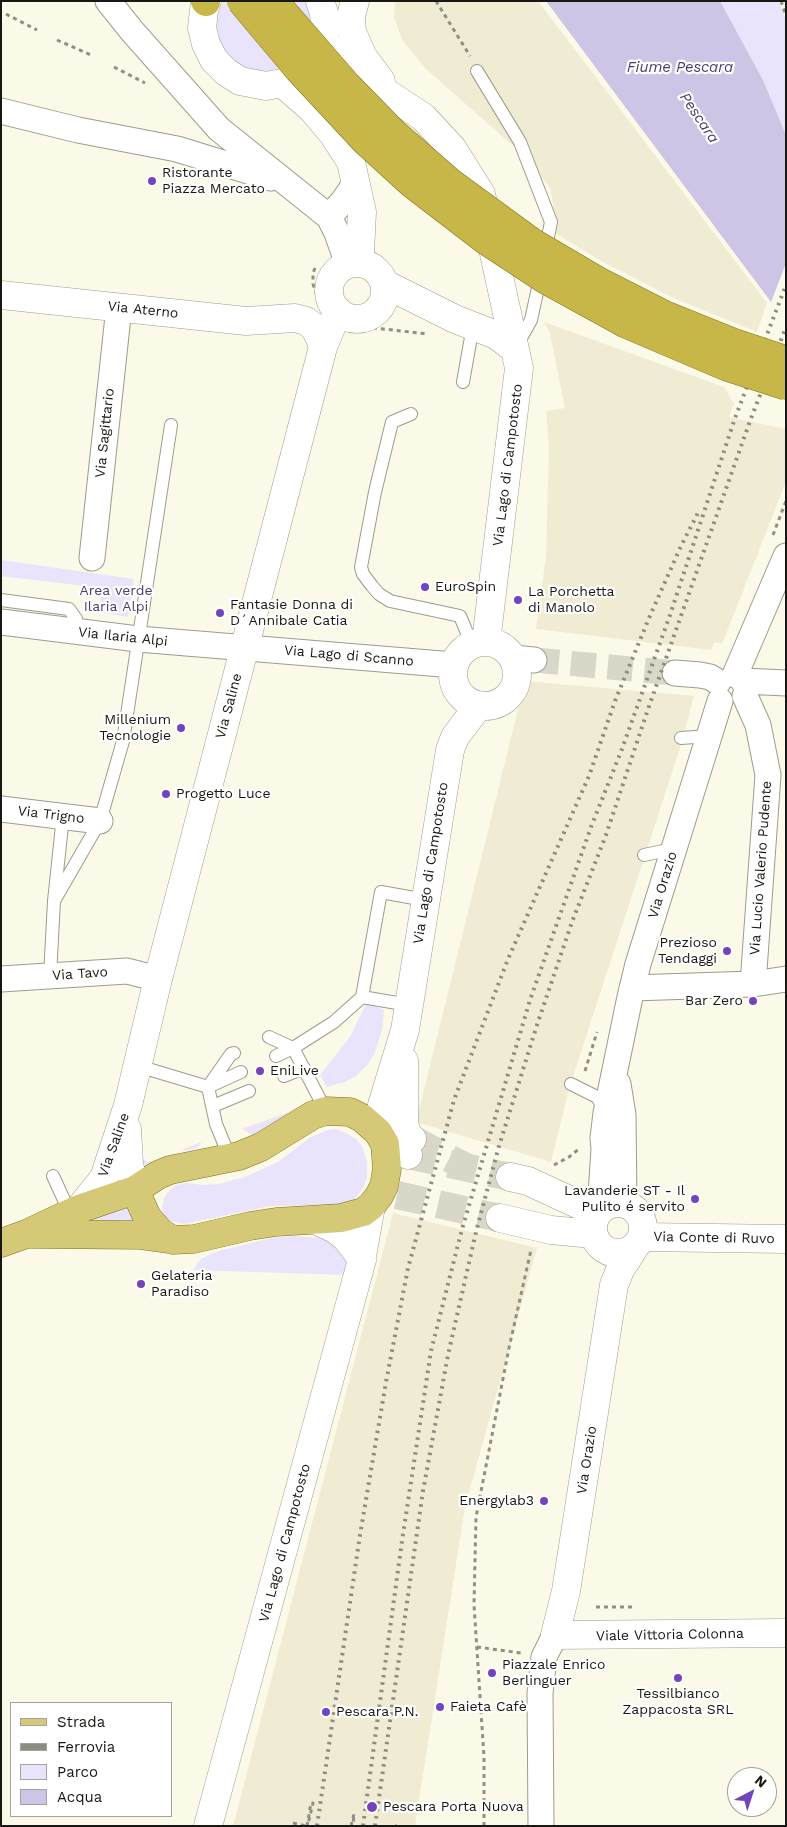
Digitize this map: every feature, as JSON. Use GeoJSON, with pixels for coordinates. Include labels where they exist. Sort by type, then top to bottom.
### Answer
{"type":"FeatureCollection","features":[{"type":"Feature","properties":{"kind":"highway"},"geometry":{"type":"LineString","coordinates":[[241,1],[298,69],[365,141],[412,184],[486,240],[553,284],[626,324],[727,367],[786,386]]}},
{"type":"Feature","properties":{"kind":"highway"},"geometry":{"type":"LineString","coordinates":[[274,1],[346,85],[413,151],[450,182],[532,242],[600,282],[665,315],[732,342],[786,360]]}},
{"type":"Feature","properties":{"kind":"main road"},"geometry":{"type":"LineString","coordinates":[[326,1111],[350,1112],[362,1118],[396,1142],[384,1186],[383,1199],[354,1216],[286,1221],[250,1226],[182,1241],[139,1235],[14,1238],[75,1211],[136,1190],[158,1175],[170,1170],[230,1158],[261,1147],[301,1121],[326,1111]]}},
{"type":"Feature","properties":{"kind":"main road"},"geometry":{"type":"LineString","coordinates":[[136,1190],[147,1217],[168,1239]]}},
{"type":"Feature","properties":{"kind":"street"},"geometry":{"type":"LineString","coordinates":[[108,1],[218,129],[329,217],[352,264]]}},
{"type":"Feature","properties":{"kind":"street"},"geometry":{"type":"LineString","coordinates":[[206,2],[202,19],[203,36],[209,52],[219,66],[233,77],[248,84],[266,86],[292,79],[309,66],[318,53],[324,34],[324,14],[320,1]]}},
{"type":"Feature","properties":{"kind":"street"},"geometry":{"type":"LineString","coordinates":[[324,34],[350,1]]}},
{"type":"Feature","properties":{"kind":"street"},"geometry":{"type":"LineString","coordinates":[[354,1],[351,24],[358,48],[375,74],[408,106]]}},
{"type":"Feature","properties":{"kind":"street"},"geometry":{"type":"LineString","coordinates":[[324,34],[338,58],[349,68],[374,86],[408,106]]}},
{"type":"Feature","properties":{"kind":"street"},"geometry":{"type":"LineString","coordinates":[[282,83],[312,109],[333,134],[351,162],[362,212],[363,231],[360,252],[352,264]]}},
{"type":"Feature","properties":{"kind":"street","name":"Via Lago di Campotosto"},"geometry":{"type":"LineString","coordinates":[[408,106],[423,117],[452,148],[481,194],[519,368],[479,643]]}},
{"type":"Feature","properties":{"kind":"street"},"geometry":{"type":"LineString","coordinates":[[1,111],[78,130],[177,149],[270,177],[329,217]]}},
{"type":"Feature","properties":{"kind":"street"},"geometry":{"type":"LineString","coordinates":[[329,217],[356,182]]}},
{"type":"Feature","properties":{"kind":"street"},"geometry":{"type":"LineString","coordinates":[[385,284],[385,297],[374,313],[356,318],[343,315],[326,291],[338,270],[352,264],[363,263],[377,271],[385,284],[433,309],[471,338],[496,335],[515,349]]}},
{"type":"Feature","properties":{"kind":"street","name":"Via Aterno"},"geometry":{"type":"LineString","coordinates":[[1,295],[246,321],[293,318],[319,299],[326,291]]}},
{"type":"Feature","properties":{"kind":"street","name":"Via Saline"},"geometry":{"type":"LineString","coordinates":[[75,1211],[104,1178],[128,1105],[158,979],[244,647],[323,347],[332,322],[326,291]]}},
{"type":"Feature","properties":{"kind":"street","name":"Via Sagittario"},"geometry":{"type":"LineString","coordinates":[[92,558],[119,307]]}},
{"type":"Feature","properties":{"kind":"street"},"geometry":{"type":"LineString","coordinates":[[293,318],[314,328],[320,336],[323,347]]}},
{"type":"Feature","properties":{"kind":"street","name":"Via Orazio"},"geometry":{"type":"LineString","coordinates":[[614,1285],[604,1222],[603,1138],[606,1113],[632,988],[709,736],[732,687],[786,556]]}},
{"type":"Feature","properties":{"kind":"street","name":"Via Ilaria Alpi"},"geometry":{"type":"LineString","coordinates":[[1,622],[138,639],[244,647]]}},
{"type":"Feature","properties":{"kind":"street"},"geometry":{"type":"LineString","coordinates":[[479,643],[501,646],[514,665],[516,681],[508,695],[495,704],[479,706],[470,703],[457,691],[453,674],[454,665],[462,651],[479,643]]}},
{"type":"Feature","properties":{"kind":"street","name":"Via Lago di Scanno"},"geometry":{"type":"LineString","coordinates":[[244,647],[454,665]]}},
{"type":"Feature","properties":{"kind":"street"},"geometry":{"type":"LineString","coordinates":[[675,673],[710,677],[732,687],[786,683]]}},
{"type":"Feature","properties":{"kind":"street","name":"Via Lucio Valerio Pudente"},"geometry":{"type":"LineString","coordinates":[[732,687],[758,725],[768,775],[752,984]]}},
{"type":"Feature","properties":{"kind":"street","name":"Via Lago di Campotosto"},"geometry":{"type":"LineString","coordinates":[[396,1142],[380,1114],[407,1017],[450,750],[455,737],[479,706]]}},
{"type":"Feature","properties":{"kind":"street","name":"Via Trigno"},"geometry":{"type":"LineString","coordinates":[[1,809],[100,821]]}},
{"type":"Feature","properties":{"kind":"street","name":"Via Tavo"},"geometry":{"type":"LineString","coordinates":[[1,979],[127,971],[158,979]]}},
{"type":"Feature","properties":{"kind":"street"},"geometry":{"type":"LineString","coordinates":[[632,988],[752,984],[786,980]]}},
{"type":"Feature","properties":{"kind":"street","name":"Via Orazio"},"geometry":{"type":"LineString","coordinates":[[604,1222],[623,1115],[615,1071]]}},
{"type":"Feature","properties":{"kind":"street","name":"Via Saline"},"geometry":{"type":"LineString","coordinates":[[128,1105],[129,1164],[136,1190]]}},
{"type":"Feature","properties":{"kind":"street"},"geometry":{"type":"LineString","coordinates":[[500,1218],[551,1230],[604,1222],[632,1207],[638,1212],[644,1228],[638,1242],[622,1253],[613,1253],[604,1222],[528,1181],[510,1177]]}},
{"type":"Feature","properties":{"kind":"street","name":"Via Lago di Campotosto"},"geometry":{"type":"LineString","coordinates":[[208,1826],[362,1260],[383,1199]]}},
{"type":"Feature","properties":{"kind":"street"},"geometry":{"type":"LineString","coordinates":[[315,1220],[335,1229],[346,1238],[362,1260]]}},
{"type":"Feature","properties":{"kind":"street","name":"Via Conte di Ruvo"},"geometry":{"type":"LineString","coordinates":[[638,1242],[786,1239]]}},
{"type":"Feature","properties":{"kind":"street","name":"Via Orazio"},"geometry":{"type":"LineString","coordinates":[[555,1635],[566,1591],[614,1285],[620,1270],[638,1242]]}},
{"type":"Feature","properties":{"kind":"street","name":"Viale Vittoria Colonna"},"geometry":{"type":"LineString","coordinates":[[555,1635],[786,1633]]}},
{"type":"Feature","properties":{"kind":"street"},"geometry":{"type":"LineString","coordinates":[[540,1826],[540,1693],[544,1657],[555,1635]]}},
{"type":"Feature","properties":{"kind":"lane"},"geometry":{"type":"LineString","coordinates":[[477,71],[520,142],[552,222],[531,320],[515,349]]}},
{"type":"Feature","properties":{"kind":"lane"},"geometry":{"type":"LineString","coordinates":[[463,382],[471,338]]}},
{"type":"Feature","properties":{"kind":"lane"},"geometry":{"type":"LineString","coordinates":[[411,414],[392,422],[375,492],[361,567],[363,574],[379,594],[390,601],[460,616],[479,643]]}},
{"type":"Feature","properties":{"kind":"lane"},"geometry":{"type":"LineString","coordinates":[[54,901],[100,821],[123,741],[172,425]]}},
{"type":"Feature","properties":{"kind":"lane"},"geometry":{"type":"LineString","coordinates":[[1,600],[69,609],[76,619],[74,632]]}},
{"type":"Feature","properties":{"kind":"lane"},"geometry":{"type":"LineString","coordinates":[[681,738],[709,736]]}},
{"type":"Feature","properties":{"kind":"lane"},"geometry":{"type":"LineString","coordinates":[[50,976],[54,901],[63,816]]}},
{"type":"Feature","properties":{"kind":"lane"},"geometry":{"type":"LineString","coordinates":[[644,855],[673,849]]}},
{"type":"Feature","properties":{"kind":"lane"},"geometry":{"type":"LineString","coordinates":[[276,1056],[293,1048],[334,1022],[362,997],[381,892],[425,900]]}},
{"type":"Feature","properties":{"kind":"lane"},"geometry":{"type":"LineString","coordinates":[[362,997],[407,1017]]}},
{"type":"Feature","properties":{"kind":"lane"},"geometry":{"type":"LineString","coordinates":[[268,1037],[293,1048],[326,1111]]}},
{"type":"Feature","properties":{"kind":"lane"},"geometry":{"type":"LineString","coordinates":[[230,1158],[216,1124],[208,1087],[231,1054],[234,1053]]}},
{"type":"Feature","properties":{"kind":"lane"},"geometry":{"type":"LineString","coordinates":[[138,1066],[208,1087],[241,1072]]}},
{"type":"Feature","properties":{"kind":"lane"},"geometry":{"type":"LineString","coordinates":[[284,1076],[304,1068]]}},
{"type":"Feature","properties":{"kind":"lane"},"geometry":{"type":"LineString","coordinates":[[571,1084],[597,1097],[606,1113]]}},
{"type":"Feature","properties":{"kind":"lane"},"geometry":{"type":"LineString","coordinates":[[213,1106],[249,1091]]}},
{"type":"Feature","properties":{"kind":"lane"},"geometry":{"type":"LineString","coordinates":[[53,1176],[75,1211]]}},
{"type":"Feature","properties":{"kind":"path"},"geometry":{"type":"LineString","coordinates":[[436,1],[466,48],[477,71]]}},
{"type":"Feature","properties":{"kind":"path"},"geometry":{"type":"LineString","coordinates":[[781,1],[786,16]]}},
{"type":"Feature","properties":{"kind":"path"},"geometry":{"type":"LineString","coordinates":[[6,14],[37,30]]}},
{"type":"Feature","properties":{"kind":"path"},"geometry":{"type":"LineString","coordinates":[[58,40],[91,56]]}},
{"type":"Feature","properties":{"kind":"path"},"geometry":{"type":"LineString","coordinates":[[114,67],[150,85]]}},
{"type":"Feature","properties":{"kind":"path"},"geometry":{"type":"LineString","coordinates":[[484,1826],[484,1757],[474,1605],[476,1517],[509,1348],[532,1246]]}},
{"type":"Feature","properties":{"kind":"path"},"geometry":{"type":"LineString","coordinates":[[477,1646],[529,1654]]}},
{"type":"Feature","properties":{"kind":"path"},"geometry":{"type":"LineString","coordinates":[[311,1803],[312,1803],[307,1825],[311,1803]]}},
{"type":"Feature","properties":{"kind":"path"},"geometry":{"type":"LineString","coordinates":[[293,1823],[307,1825]]}},
{"type":"Feature","properties":{"kind":"shaded area"},"geometry":{"type":"Polygon","coordinates":[[[395,1],[538,1],[767,303],[757,332],[671,297],[603,262],[555,233],[550,188],[528,159],[425,68],[402,40],[394,17],[395,1]]]}},
{"type":"Feature","properties":{"kind":"shaded area"},"geometry":{"type":"Polygon","coordinates":[[[544,322],[724,387],[734,404],[729,417],[786,429],[786,482],[722,644],[714,642],[711,650],[536,629],[546,556],[549,446],[546,411],[565,408],[550,333],[544,322]]]}},
{"type":"Feature","properties":{"kind":"shaded area"},"geometry":{"type":"Polygon","coordinates":[[[525,681],[694,696],[681,745],[569,1089],[551,1162],[416,1122],[525,681]]]}},
{"type":"Feature","properties":{"kind":"shaded area"},"geometry":{"type":"Polygon","coordinates":[[[393,1213],[537,1248],[465,1507],[415,1826],[233,1826],[393,1213]]]}},
{"type":"Feature","properties":{"kind":"green space"},"geometry":{"type":"Polygon","coordinates":[[[222,1],[306,1],[310,13],[311,29],[285,66],[270,71],[254,71],[240,65],[227,55],[219,41],[216,26],[217,11],[222,1]]]}},
{"type":"Feature","properties":{"kind":"green space"},"geometry":{"type":"Polygon","coordinates":[[[720,1],[779,1],[786,21],[786,135],[763,80],[720,1]]]}},
{"type":"Feature","properties":{"kind":"green space","name":"Area verde Ilaria Alpi"},"geometry":{"type":"Polygon","coordinates":[[[1,560],[134,579],[128,617],[98,612],[102,588],[1,576],[1,560]]]}},
{"type":"Feature","properties":{"kind":"green space"},"geometry":{"type":"Polygon","coordinates":[[[366,1004],[384,1010],[382,1030],[375,1052],[368,1064],[356,1076],[345,1082],[327,1087],[320,1075],[350,1037],[366,1004]]]}},
{"type":"Feature","properties":{"kind":"green space"},"geometry":{"type":"Polygon","coordinates":[[[289,1112],[257,1137],[242,1129],[289,1112]]]}},
{"type":"Feature","properties":{"kind":"green space"},"geometry":{"type":"Polygon","coordinates":[[[334,1129],[356,1139],[362,1146],[367,1162],[367,1178],[363,1188],[353,1201],[346,1205],[270,1206],[184,1224],[170,1221],[164,1214],[162,1208],[164,1198],[176,1185],[185,1183],[219,1184],[245,1177],[278,1162],[311,1137],[334,1129]]]}},
{"type":"Feature","properties":{"kind":"green space"},"geometry":{"type":"Polygon","coordinates":[[[201,1142],[200,1146],[194,1149],[181,1151],[156,1162],[144,1173],[141,1158],[148,1162],[157,1161],[201,1142]]]}},
{"type":"Feature","properties":{"kind":"green space"},"geometry":{"type":"Polygon","coordinates":[[[127,1203],[134,1225],[90,1225],[88,1220],[127,1203]]]}},
{"type":"Feature","properties":{"kind":"green space"},"geometry":{"type":"Polygon","coordinates":[[[292,1236],[321,1238],[337,1245],[348,1255],[349,1275],[193,1270],[201,1259],[215,1252],[271,1238],[292,1236]]]}},
{"type":"Feature","properties":{"kind":"water","name":"Fiume Pescara"},"geometry":{"type":"Polygon","coordinates":[[[546,1],[720,1],[763,80],[786,135],[786,322],[546,1]]]}},
{"type":"Feature","properties":{"kind":"pier"},"geometry":{"type":"Polygon","coordinates":[[[786,263],[786,324],[770,305],[786,263]]]}},
{"type":"Feature","properties":{"kind":"tunnel"},"geometry":{"type":"LineString","coordinates":[[534,660],[675,673]]}},
{"type":"Feature","properties":{"kind":"tunnel"},"geometry":{"type":"LineString","coordinates":[[412,1139],[466,1167]]}},
{"type":"Feature","properties":{"kind":"tunnel"},"geometry":{"type":"LineString","coordinates":[[408,1155],[510,1177]]}},
{"type":"Feature","properties":{"kind":"tunnel"},"geometry":{"type":"LineString","coordinates":[[397,1195],[500,1218]]}},
{"type":"Feature","properties":{"kind":"railway"},"geometry":{"type":"LineString","coordinates":[[363,1826],[402,1541],[431,1351],[462,1229],[530,1000],[591,827],[622,749],[670,615],[735,418],[786,285]]}},
{"type":"Feature","properties":{"kind":"railway"},"geometry":{"type":"LineString","coordinates":[[375,1826],[423,1491],[448,1355],[476,1232],[499,1146],[572,922],[606,835],[647,712],[750,421],[786,327]]}},
{"type":"Feature","properties":{"kind":"railway"},"geometry":{"type":"LineString","coordinates":[[317,1826],[360,1535],[386,1382],[408,1268],[454,1100],[508,959],[589,776],[615,701],[649,618],[699,511]]}},
{"type":"Feature","properties":{"kind":"place","name":"Ristorante Piazza Mercato"},"geometry":{"type":"Point","coordinates":[152,181]}},
{"type":"Feature","properties":{"kind":"place","name":"EuroSpin"},"geometry":{"type":"Point","coordinates":[425,587]}},
{"type":"Feature","properties":{"kind":"place","name":"La Porchetta di Manolo"},"geometry":{"type":"Point","coordinates":[518,600]}},
{"type":"Feature","properties":{"kind":"place","name":"Fantasie Donna di D´Annibale Catia"},"geometry":{"type":"Point","coordinates":[220,613]}},
{"type":"Feature","properties":{"kind":"place","name":"Millenium Tecnologie"},"geometry":{"type":"Point","coordinates":[181,728]}},
{"type":"Feature","properties":{"kind":"place","name":"Progetto Luce"},"geometry":{"type":"Point","coordinates":[166,794]}},
{"type":"Feature","properties":{"kind":"place","name":"Prezioso Tendaggi"},"geometry":{"type":"Point","coordinates":[727,951]}},
{"type":"Feature","properties":{"kind":"place","name":"Bar Zero"},"geometry":{"type":"Point","coordinates":[753,1001]}},
{"type":"Feature","properties":{"kind":"place","name":"EniLive"},"geometry":{"type":"Point","coordinates":[260,1071]}},
{"type":"Feature","properties":{"kind":"place","name":"Lavanderie ST - Il Pulito é servito"},"geometry":{"type":"Point","coordinates":[695,1199]}},
{"type":"Feature","properties":{"kind":"place","name":"Gelateria Paradiso"},"geometry":{"type":"Point","coordinates":[141,1284]}},
{"type":"Feature","properties":{"kind":"place","name":"Energylab3"},"geometry":{"type":"Point","coordinates":[544,1501]}},
{"type":"Feature","properties":{"kind":"place","name":"Piazzale Enrico Berlinguer"},"geometry":{"type":"Point","coordinates":[492,1673]}},
{"type":"Feature","properties":{"kind":"place","name":"Tessilbianco Zappacosta SRL"},"geometry":{"type":"Point","coordinates":[678,1678]}},
{"type":"Feature","properties":{"kind":"place","name":"Faieta Cafè"},"geometry":{"type":"Point","coordinates":[440,1707]}},
{"type":"Feature","properties":{"kind":"place","name":"Pescara P.N."},"geometry":{"type":"Point","coordinates":[326,1712]}},
{"type":"Feature","properties":{"kind":"place","name":"Pescara Porta Nuova"},"geometry":{"type":"Point","coordinates":[372,1807]}},
{"type":"Feature","properties":{"kind":"water label","name":"Pescara"},"geometry":{"type":"Point","coordinates":[699,118]}}]}
